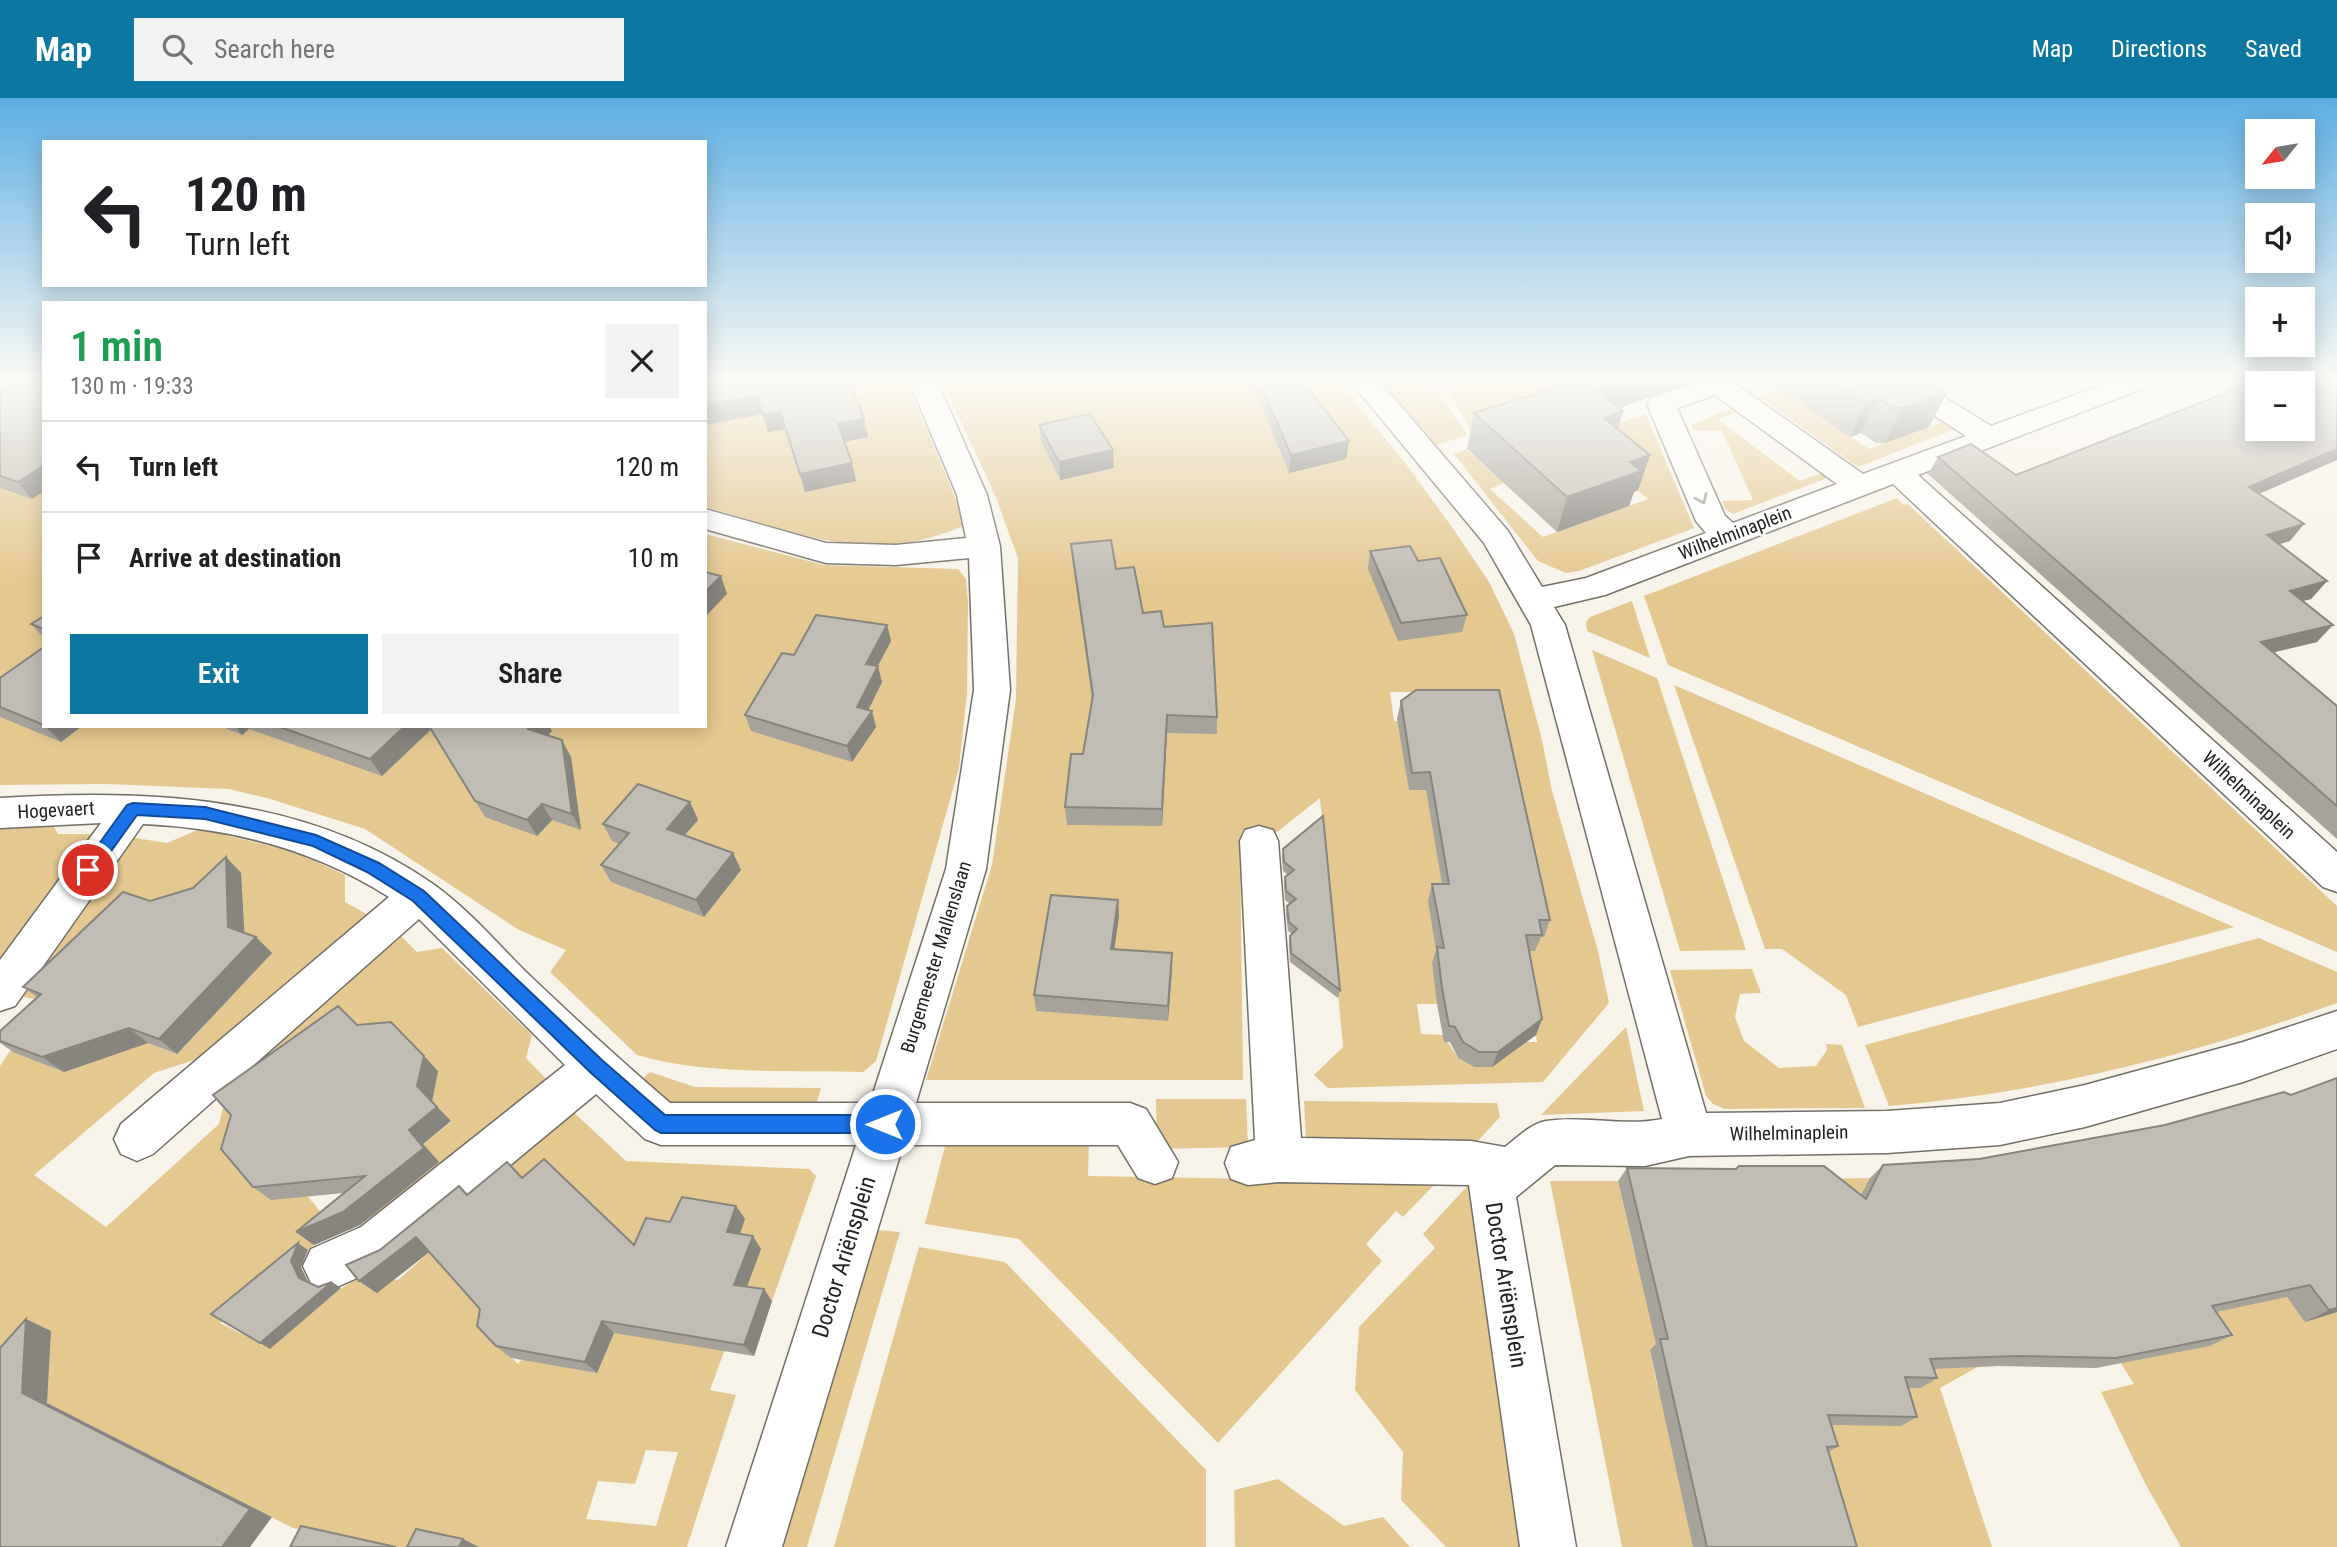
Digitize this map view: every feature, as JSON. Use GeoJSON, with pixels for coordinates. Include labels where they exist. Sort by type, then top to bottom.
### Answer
{"type":"FeatureCollection","features":[{"type":"Feature","properties":{"kind":"street","name":"Burgemeester Mallenslaan"},"geometry":{"type":"LineString","coordinates":[[885,1124],[966,869],[992,690],[984,546],[972,495],[952,449]]}},
{"type":"Feature","properties":{"kind":"street"},"geometry":{"type":"LineString","coordinates":[[1421,449],[1497,538],[1548,625],[1689,1135]]}},
{"type":"Feature","properties":{"kind":"street"},"geometry":{"type":"LineString","coordinates":[[1680,449],[1712,521],[1728,536]]}},
{"type":"Feature","properties":{"kind":"street"},"geometry":{"type":"LineString","coordinates":[[1808,449],[1860,486]]}},
{"type":"Feature","properties":{"kind":"street"},"geometry":{"type":"LineString","coordinates":[[1897,472],[1958,449]]}},
{"type":"Feature","properties":{"kind":"street","name":"Wilhelminaplein"},"geometry":{"type":"LineString","coordinates":[[1534,600],[1592,587],[1897,472],[2337,876]]}},
{"type":"Feature","properties":{"kind":"street"},"geometry":{"type":"LineString","coordinates":[[707,520],[827,553],[896,555],[984,546]]}},
{"type":"Feature","properties":{"kind":"street","name":"Hogevaert"},"geometry":{"type":"LineString","coordinates":[[0,813],[80,806],[205,813],[316,841],[373,867],[418,896],[596,1067],[661,1124],[885,1124]]}},
{"type":"Feature","properties":{"kind":"street"},"geometry":{"type":"LineString","coordinates":[[0,993],[133,809]]}},
{"type":"Feature","properties":{"kind":"street"},"geometry":{"type":"LineString","coordinates":[[1259,841],[1263,1162],[1471,1163],[1513,1171]]}},
{"type":"Feature","properties":{"kind":"street"},"geometry":{"type":"LineString","coordinates":[[137,1139],[418,896]]}},
{"type":"Feature","properties":{"kind":"street","name":"Wilhelminaplein"},"geometry":{"type":"LineString","coordinates":[[1513,1171],[1546,1143],[1645,1144],[1689,1135],[1886,1132],[2000,1124],[2085,1107],[2243,1062],[2337,1030]]}},
{"type":"Feature","properties":{"kind":"street"},"geometry":{"type":"LineString","coordinates":[[328,1266],[378,1244],[596,1067]]}},
{"type":"Feature","properties":{"kind":"street"},"geometry":{"type":"LineString","coordinates":[[885,1124],[1130,1124],[1155,1162]]}},
{"type":"Feature","properties":{"kind":"street","name":"Doctor Ariënsplein"},"geometry":{"type":"LineString","coordinates":[[754,1547],[885,1124]]}},
{"type":"Feature","properties":{"kind":"street","name":"Doctor Ariënsplein"},"geometry":{"type":"LineString","coordinates":[[1513,1171],[1491,1188],[1548,1547]]}},
{"type":"Feature","properties":{"kind":"shaded area"},"geometry":{"type":"Polygon","coordinates":[[[0,449],[42,449],[42,728],[707,728],[707,535],[824,565],[958,569],[966,579],[967,693],[959,768],[876,1061],[863,1072],[719,1069],[637,1055],[550,972],[566,950],[519,930],[365,829],[229,789],[105,784],[0,785],[0,449]]]}},
{"type":"Feature","properties":{"kind":"shaded area"},"geometry":{"type":"Polygon","coordinates":[[[707,449],[935,449],[967,525],[900,544],[851,544],[801,534],[707,508],[707,449]]]}},
{"type":"Feature","properties":{"kind":"shaded area"},"geometry":{"type":"Polygon","coordinates":[[[973,449],[1393,449],[1489,582],[1514,634],[1542,740],[1552,791],[1598,951],[1609,1003],[1543,1082],[1328,1088],[1314,1075],[1343,1047],[1320,798],[1272,836],[1240,836],[1243,1080],[926,1080],[992,865],[1016,699],[1018,558],[995,495],[973,449]],[[1390,692],[1394,721],[1416,721],[1409,790],[1426,790],[1455,933],[1439,1004],[1417,1004],[1421,1034],[1443,1035],[1458,1058],[1474,1067],[1508,1042],[1537,1042],[1522,964],[1533,937],[1544,936],[1444,692],[1390,692]]]}},
{"type":"Feature","properties":{"kind":"shaded area"},"geometry":{"type":"Polygon","coordinates":[[[1466,449],[1504,483],[1490,489],[1543,537],[1648,499],[1604,463],[1599,449],[1661,449],[1694,528],[1579,571],[1566,573],[1538,561],[1454,454],[1466,449]]]}},
{"type":"Feature","properties":{"kind":"shaded area"},"geometry":{"type":"Polygon","coordinates":[[[1730,449],[1756,449],[1800,481],[1824,472],[1830,477],[1733,514],[1725,509],[1722,501],[1753,500],[1730,449]]]}},
{"type":"Feature","properties":{"kind":"shaded area"},"geometry":{"type":"Polygon","coordinates":[[[1832,449],[1868,449],[1905,449],[1858,467],[1832,449]]]}},
{"type":"Feature","properties":{"kind":"shaded area"},"geometry":{"type":"Polygon","coordinates":[[[1897,498],[1904,505],[1908,504],[2337,906],[2337,952],[1668,665],[1644,596],[1897,498]]]}},
{"type":"Feature","properties":{"kind":"shaded area"},"geometry":{"type":"Polygon","coordinates":[[[1632,601],[1650,658],[1587,631],[1586,622],[1590,617],[1632,601]]]}},
{"type":"Feature","properties":{"kind":"shaded area"},"geometry":{"type":"Polygon","coordinates":[[[1592,650],[1657,678],[1746,950],[1680,951],[1592,650]]]}},
{"type":"Feature","properties":{"kind":"shaded area"},"geometry":{"type":"Polygon","coordinates":[[[1674,685],[2234,927],[1858,1027],[1846,995],[1782,949],[1765,949],[1674,685]]]}},
{"type":"Feature","properties":{"kind":"shaded area"},"geometry":{"type":"Polygon","coordinates":[[[51,821],[58,834],[107,834],[0,974],[0,826],[51,821]]]}},
{"type":"Feature","properties":{"kind":"shaded area"},"geometry":{"type":"Polygon","coordinates":[[[200,829],[296,852],[345,875],[345,902],[377,920],[228,1049],[154,1073],[34,1175],[106,1227],[219,1124],[232,1071],[394,929],[417,952],[442,948],[532,1035],[526,1058],[552,1085],[407,1203],[327,1234],[220,1323],[270,1348],[337,1291],[362,1276],[398,1280],[432,1250],[495,1320],[492,1338],[518,1364],[571,1300],[464,1190],[567,1106],[626,1161],[809,1169],[816,1176],[772,1301],[743,1297],[736,1245],[615,1331],[725,1349],[710,1390],[736,1395],[687,1547],[479,1547],[434,1537],[429,1547],[349,1547],[351,1541],[293,1528],[79,1419],[52,1450],[0,1381],[0,1066],[39,1007],[40,1000],[24,997],[19,985],[129,837],[167,843],[200,829]],[[272,953],[15,1053],[65,1072],[91,1046],[140,1040],[177,1054],[205,1025],[235,978],[246,981],[272,953]],[[405,1038],[301,1189],[328,1220],[451,1122],[423,1092],[435,1084],[438,1070],[405,1038]],[[615,1331],[565,1367],[597,1373],[615,1331]],[[646,1450],[635,1484],[598,1481],[586,1519],[656,1526],[678,1452],[646,1450]]]}},
{"type":"Feature","properties":{"kind":"shaded area"},"geometry":{"type":"Polygon","coordinates":[[[2259,938],[2337,972],[2337,1003],[2228,1039],[2116,1069],[2003,1092],[1889,1106],[1865,1045],[2259,938]]]}},
{"type":"Feature","properties":{"kind":"shaded area"},"geometry":{"type":"Polygon","coordinates":[[[1752,969],[1761,993],[1740,994],[1735,1017],[1744,1041],[1779,1068],[1816,1066],[1827,1050],[1826,1044],[1842,1045],[1865,1108],[1725,1109],[1713,1104],[1706,1096],[1670,970],[1752,969]]]}},
{"type":"Feature","properties":{"kind":"shaded area"},"geometry":{"type":"Polygon","coordinates":[[[1626,1027],[1644,1111],[1541,1115],[1626,1027]]]}},
{"type":"Feature","properties":{"kind":"shaded area"},"geometry":{"type":"Polygon","coordinates":[[[650,1072],[695,1087],[821,1088],[817,1102],[671,1104],[640,1081],[650,1072]]]}},
{"type":"Feature","properties":{"kind":"shaded area"},"geometry":{"type":"Polygon","coordinates":[[[1156,1099],[1246,1099],[1248,1147],[1157,1149],[1156,1099]]]}},
{"type":"Feature","properties":{"kind":"shaded area"},"geometry":{"type":"Polygon","coordinates":[[[1304,1101],[1497,1103],[1500,1117],[1475,1144],[1306,1140],[1304,1101]]]}},
{"type":"Feature","properties":{"kind":"shaded area"},"geometry":{"type":"Polygon","coordinates":[[[946,1142],[1089,1142],[1088,1176],[1437,1182],[1403,1217],[1396,1211],[1366,1244],[1382,1261],[1218,1443],[1019,1239],[925,1224],[946,1142]]]}},
{"type":"Feature","properties":{"kind":"shaded area"},"geometry":{"type":"Polygon","coordinates":[[[1870,1178],[2158,1268],[2249,1235],[2305,1321],[2337,1312],[2337,1547],[2181,1547],[2145,1483],[2101,1392],[2134,1384],[2085,1307],[1940,1388],[1992,1547],[1622,1547],[1550,1181],[1618,1181],[1634,1251],[1637,1251],[1811,1179],[1870,1178]],[[1650,1350],[1657,1385],[1748,1386],[1650,1350]]]}},
{"type":"Feature","properties":{"kind":"shaded area"},"geometry":{"type":"Polygon","coordinates":[[[1472,1181],[1527,1547],[1446,1547],[1401,1500],[1403,1452],[1355,1390],[1359,1327],[1435,1248],[1423,1234],[1472,1181]]]}},
{"type":"Feature","properties":{"kind":"shaded area"},"geometry":{"type":"Polygon","coordinates":[[[876,1230],[900,1232],[807,1547],[779,1547],[876,1230]]]}},
{"type":"Feature","properties":{"kind":"shaded area"},"geometry":{"type":"Polygon","coordinates":[[[919,1247],[1005,1262],[1206,1470],[1206,1547],[834,1547],[919,1247]]]}},
{"type":"Feature","properties":{"kind":"shaded area"},"geometry":{"type":"Polygon","coordinates":[[[1278,1479],[1344,1526],[1383,1517],[1410,1547],[1235,1547],[1234,1490],[1278,1479]]]}},
{"type":"Feature","properties":{"kind":"building"},"geometry":{"type":"Polygon","coordinates":[[[0,449],[42,449],[42,466],[18,482],[0,476],[0,449]]]}},
{"type":"Feature","properties":{"kind":"building"},"geometry":{"type":"Polygon","coordinates":[[[792,449],[847,449],[852,463],[800,474],[792,449]]]}},
{"type":"Feature","properties":{"kind":"building"},"geometry":{"type":"Polygon","coordinates":[[[1052,449],[1113,450],[1059,462],[1052,449]]]}},
{"type":"Feature","properties":{"kind":"building"},"geometry":{"type":"Polygon","coordinates":[[[1288,449],[1317,449],[1291,455],[1288,449]]]}},
{"type":"Feature","properties":{"kind":"building"},"geometry":{"type":"Polygon","coordinates":[[[1513,449],[1642,449],[1650,455],[1630,462],[1641,471],[1567,497],[1513,449]]]}},
{"type":"Feature","properties":{"kind":"building"},"geometry":{"type":"Polygon","coordinates":[[[1959,449],[1978,449],[2016,475],[2083,449],[2337,449],[2249,487],[2304,524],[2267,535],[2327,581],[2290,591],[2333,625],[2261,642],[2337,706],[2337,806],[1938,457],[1959,449]]]}},
{"type":"Feature","properties":{"kind":"building"},"geometry":{"type":"Polygon","coordinates":[[[1111,540],[1116,569],[1134,567],[1143,613],[1161,611],[1164,627],[1212,623],[1217,717],[1167,715],[1162,809],[1065,807],[1071,754],[1083,754],[1093,695],[1071,544],[1111,540]]]}},
{"type":"Feature","properties":{"kind":"building"},"geometry":{"type":"Polygon","coordinates":[[[1410,546],[1418,561],[1440,558],[1467,615],[1401,623],[1370,551],[1410,546]]]}},
{"type":"Feature","properties":{"kind":"building"},"geometry":{"type":"Polygon","coordinates":[[[707,572],[721,576],[707,590],[707,572]]]}},
{"type":"Feature","properties":{"kind":"building"},"geometry":{"type":"Polygon","coordinates":[[[816,615],[887,625],[866,664],[878,666],[857,707],[872,711],[847,746],[745,715],[782,653],[794,655],[816,615]]]}},
{"type":"Feature","properties":{"kind":"building"},"geometry":{"type":"Polygon","coordinates":[[[42,617],[42,628],[31,624],[42,617]]]}},
{"type":"Feature","properties":{"kind":"building"},"geometry":{"type":"Polygon","coordinates":[[[42,648],[42,724],[0,707],[0,678],[42,648]]]}},
{"type":"Feature","properties":{"kind":"building"},"geometry":{"type":"Polygon","coordinates":[[[1416,690],[1499,690],[1550,920],[1539,920],[1542,935],[1526,935],[1542,1019],[1498,1052],[1479,1052],[1463,1042],[1455,1027],[1449,1026],[1437,947],[1444,948],[1432,884],[1449,884],[1430,772],[1412,773],[1401,701],[1416,690]]]}},
{"type":"Feature","properties":{"kind":"building"},"geometry":{"type":"Polygon","coordinates":[[[283,728],[403,728],[370,759],[283,728]]]}},
{"type":"Feature","properties":{"kind":"building"},"geometry":{"type":"Polygon","coordinates":[[[430,728],[529,728],[562,740],[572,814],[542,804],[527,820],[475,801],[430,728]]]}},
{"type":"Feature","properties":{"kind":"building"},"geometry":{"type":"Polygon","coordinates":[[[638,784],[690,802],[667,829],[733,853],[696,900],[601,865],[629,833],[603,824],[638,784]]]}},
{"type":"Feature","properties":{"kind":"building"},"geometry":{"type":"Polygon","coordinates":[[[1323,816],[1340,990],[1291,953],[1290,936],[1297,929],[1289,922],[1287,906],[1296,899],[1286,891],[1285,877],[1294,870],[1284,862],[1283,849],[1323,816]]]}},
{"type":"Feature","properties":{"kind":"building"},"geometry":{"type":"Polygon","coordinates":[[[226,857],[228,927],[256,937],[159,1039],[129,1028],[42,1057],[0,1041],[0,1031],[41,994],[23,987],[123,892],[150,901],[193,888],[226,857]]]}},
{"type":"Feature","properties":{"kind":"building"},"geometry":{"type":"Polygon","coordinates":[[[1051,895],[1118,900],[1111,949],[1172,953],[1168,1006],[1034,995],[1051,895]]]}},
{"type":"Feature","properties":{"kind":"building"},"geometry":{"type":"Polygon","coordinates":[[[338,1006],[357,1025],[391,1022],[424,1056],[417,1086],[437,1107],[409,1130],[424,1148],[343,1212],[296,1232],[365,1176],[253,1187],[221,1149],[231,1115],[213,1095],[338,1006]]]}},
{"type":"Feature","properties":{"kind":"building"},"geometry":{"type":"Polygon","coordinates":[[[2337,1078],[2337,1308],[2329,1310],[2310,1285],[2212,1306],[2232,1335],[2116,1358],[2016,1356],[1930,1359],[1937,1378],[1905,1377],[1917,1417],[1828,1415],[1838,1446],[1827,1447],[1857,1547],[1707,1547],[1660,1339],[1668,1339],[1627,1168],[1736,1169],[1739,1166],[1824,1166],[1866,1199],[1883,1165],[1979,1159],[2165,1125],[2284,1092],[2291,1095],[2337,1078]]]}},
{"type":"Feature","properties":{"kind":"building"},"geometry":{"type":"Polygon","coordinates":[[[544,1159],[634,1245],[646,1218],[670,1222],[682,1197],[736,1206],[727,1232],[753,1236],[734,1285],[764,1289],[744,1345],[602,1321],[585,1362],[496,1346],[477,1326],[480,1309],[416,1237],[359,1281],[346,1265],[380,1250],[459,1186],[467,1195],[507,1162],[522,1178],[544,1159]]]}},
{"type":"Feature","properties":{"kind":"building"},"geometry":{"type":"Polygon","coordinates":[[[298,1243],[291,1261],[299,1278],[318,1287],[332,1282],[260,1343],[211,1314],[298,1243]]]}},
{"type":"Feature","properties":{"kind":"building"},"geometry":{"type":"Polygon","coordinates":[[[26,1319],[22,1393],[250,1509],[222,1547],[0,1547],[0,1348],[26,1319]]]}},
{"type":"Feature","properties":{"kind":"building"},"geometry":{"type":"Polygon","coordinates":[[[301,1526],[396,1547],[290,1547],[301,1526]]]}},
{"type":"Feature","properties":{"kind":"building"},"geometry":{"type":"Polygon","coordinates":[[[416,1529],[463,1539],[459,1547],[407,1547],[416,1529]]]}},
{"type":"Feature","properties":{"kind":"route"},"geometry":{"type":"LineString","coordinates":[[88,870],[133,809],[205,813],[316,841],[373,867],[418,896],[596,1067],[661,1124],[885,1124]]}}]}
